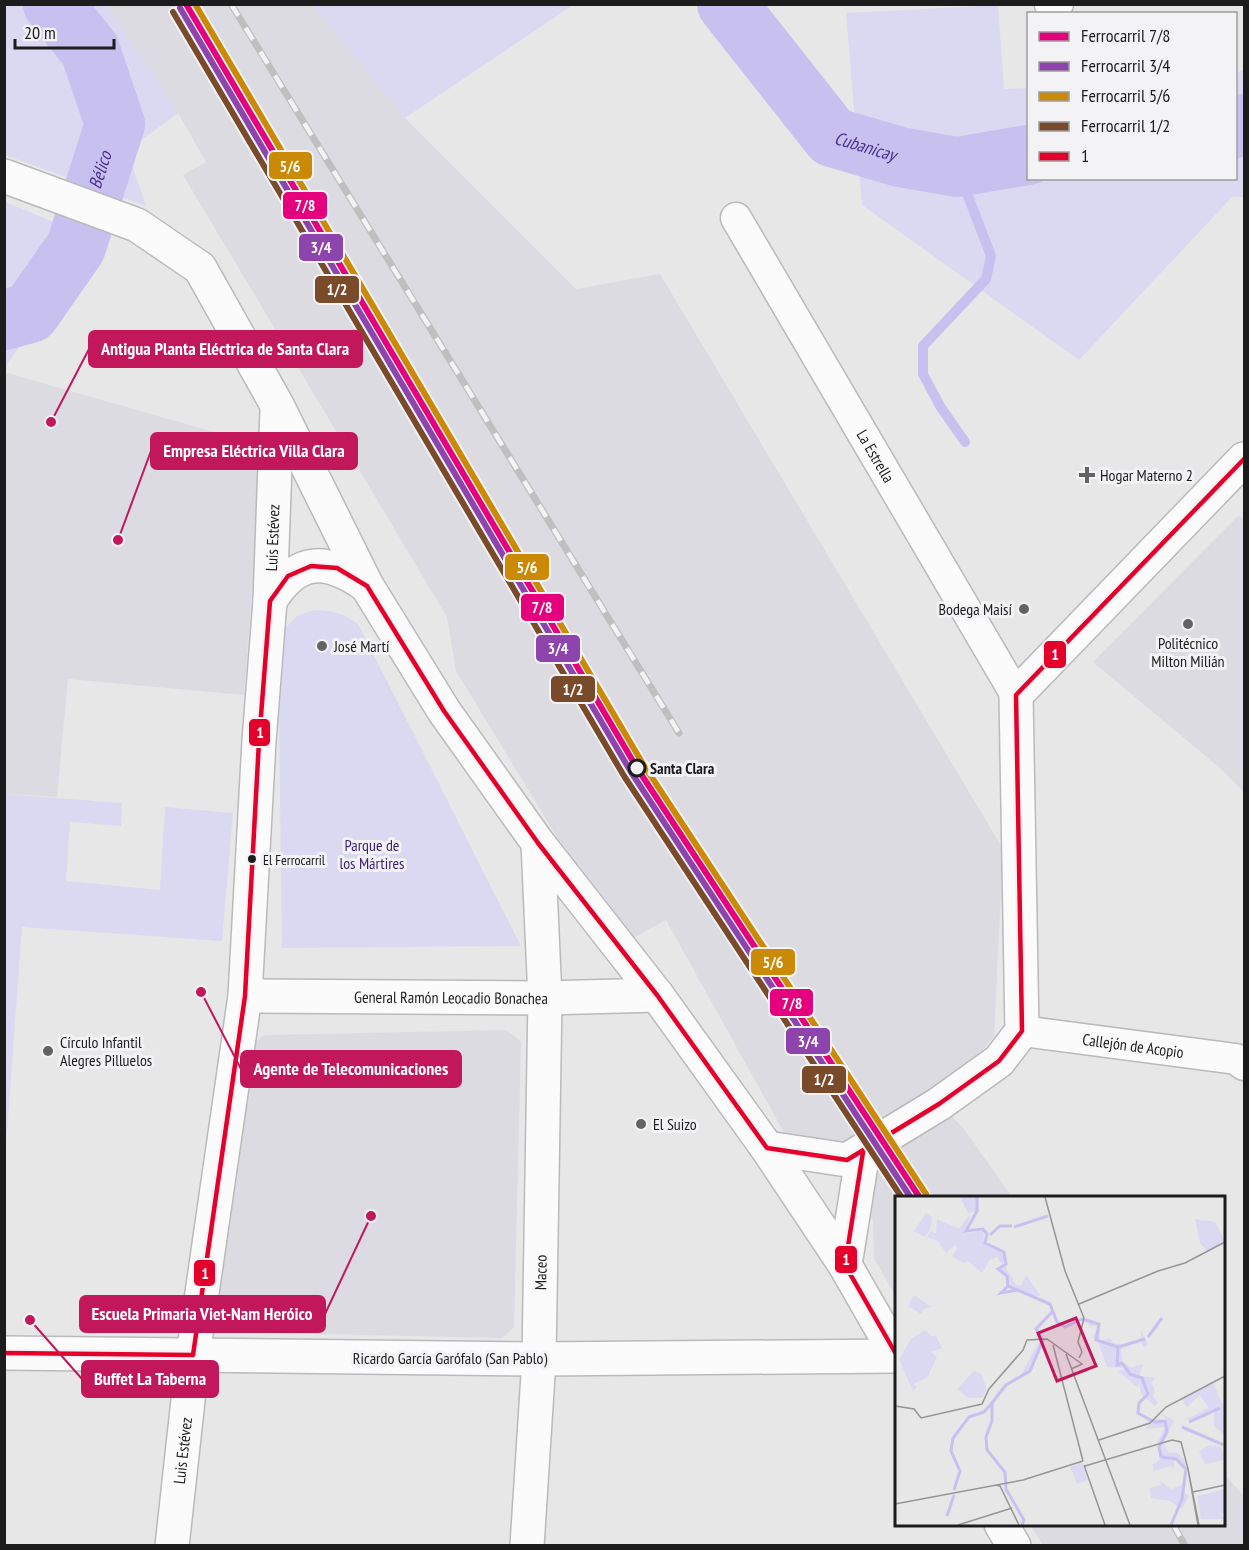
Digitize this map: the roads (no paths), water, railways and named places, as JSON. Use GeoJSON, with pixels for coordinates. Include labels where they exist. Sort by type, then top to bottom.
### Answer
{"type":"FeatureCollection","features":[{"type":"Feature","properties":{"kind":"main road"},"geometry":{"type":"LineString","coordinates":[[4,176],[137,225],[200,268],[277,405],[367,586],[444,711],[538,843],[657,995],[767,1148],[845,1265],[895,1352]]}},
{"type":"Feature","properties":{"kind":"main road","name":"Luis Estévez"},"geometry":{"type":"LineString","coordinates":[[172,1545],[193,1355],[245,996],[259,741],[270,601],[277,405]]}},
{"type":"Feature","properties":{"kind":"main road"},"geometry":{"type":"LineString","coordinates":[[767,1148],[847,1160],[939,1104],[999,1060],[1022,1031],[1016,695],[1245,459]]}},
{"type":"Feature","properties":{"kind":"main road"},"geometry":{"type":"LineString","coordinates":[[270,601],[288,576],[311,566],[337,568],[367,586]]}},
{"type":"Feature","properties":{"kind":"main road"},"geometry":{"type":"LineString","coordinates":[[538,843],[545,998]]}},
{"type":"Feature","properties":{"kind":"main road","name":"General Ramón Leocadio Bonachea"},"geometry":{"type":"LineString","coordinates":[[245,996],[545,998],[657,995]]}},
{"type":"Feature","properties":{"kind":"main road","name":"Maceo"},"geometry":{"type":"LineString","coordinates":[[527,1545],[539,1359],[545,998]]}},
{"type":"Feature","properties":{"kind":"main road"},"geometry":{"type":"LineString","coordinates":[[845,1265],[863,1152]]}},
{"type":"Feature","properties":{"kind":"main road","name":"Ricardo García Garófalo (San Pablo)"},"geometry":{"type":"LineString","coordinates":[[4,1353],[539,1359],[895,1355]]}},
{"type":"Feature","properties":{"kind":"main road"},"geometry":{"type":"LineString","coordinates":[[1002,1526],[1014,1545]]}},
{"type":"Feature","properties":{"kind":"street","name":"La Estrella"},"geometry":{"type":"LineString","coordinates":[[736,218],[1016,695]]}},
{"type":"Feature","properties":{"kind":"street","name":"Callejón de Acopio"},"geometry":{"type":"LineString","coordinates":[[1022,1031],[1236,1059],[1245,1065]]}},
{"type":"Feature","properties":{"kind":"waterway","name":"Bélico"},"geometry":{"type":"LineString","coordinates":[[4,320],[30,313],[76,247],[115,124],[90,50],[53,4]]}},
{"type":"Feature","properties":{"kind":"waterway","name":"Cubanicay"},"geometry":{"type":"LineString","coordinates":[[727,4],[832,137],[900,157],[957,167],[1027,155]]}},
{"type":"Feature","properties":{"kind":"waterway","name":"Cubanicay"},"geometry":{"type":"LineString","coordinates":[[1237,128],[1244,124]]}},
{"type":"Feature","properties":{"kind":"waterway"},"geometry":{"type":"LineString","coordinates":[[957,167],[991,256],[986,279],[923,346],[923,374],[940,406],[965,442]]}},
{"type":"Feature","properties":{"kind":"railway"},"geometry":{"type":"LineString","coordinates":[[231,4],[679,733]]}},
{"type":"Feature","properties":{"kind":"railway"},"geometry":{"type":"LineString","coordinates":[[1174,1526],[1185,1546]]}},
{"type":"Feature","properties":{"kind":"rail line","name":"7/8"},"geometry":{"type":"LineString","coordinates":[[186,4],[637,768],[919,1196]]}},
{"type":"Feature","properties":{"kind":"rail line","name":"5/6"},"geometry":{"type":"LineString","coordinates":[[195,4],[643,764],[926,1194]]}},
{"type":"Feature","properties":{"kind":"rail line","name":"3/4"},"geometry":{"type":"LineString","coordinates":[[180,8],[631,772],[910,1196]]}},
{"type":"Feature","properties":{"kind":"rail line","name":"1/2"},"geometry":{"type":"LineString","coordinates":[[173,12],[624,776],[901,1196]]}},
{"type":"Feature","properties":{"kind":"place","name":"Antigua Planta Eléctrica de Santa Clara"},"geometry":{"type":"Point","coordinates":[51,422]}},
{"type":"Feature","properties":{"kind":"place","name":"Hogar Materno 2"},"geometry":{"type":"Point","coordinates":[1087,475]}},
{"type":"Feature","properties":{"kind":"place","name":"Empresa Eléctrica Villa Clara"},"geometry":{"type":"Point","coordinates":[118,540]}},
{"type":"Feature","properties":{"kind":"place","name":"Bodega Maisí"},"geometry":{"type":"Point","coordinates":[1024,609]}},
{"type":"Feature","properties":{"kind":"place","name":"Politécnico Milton Milián"},"geometry":{"type":"Point","coordinates":[1188,624]}},
{"type":"Feature","properties":{"kind":"place","name":"José Martí"},"geometry":{"type":"Point","coordinates":[322,646]}},
{"type":"Feature","properties":{"kind":"place","name":"Santa Clara"},"geometry":{"type":"Point","coordinates":[637,768]}},
{"type":"Feature","properties":{"kind":"place","name":"El Ferrocarril"},"geometry":{"type":"Point","coordinates":[252,859]}},
{"type":"Feature","properties":{"kind":"place","name":"Agente de Telecomunicaciones"},"geometry":{"type":"Point","coordinates":[201,992]}},
{"type":"Feature","properties":{"kind":"place","name":"Círculo Infantil Alegres Pilluelos"},"geometry":{"type":"Point","coordinates":[48,1051]}},
{"type":"Feature","properties":{"kind":"place","name":"El Suizo"},"geometry":{"type":"Point","coordinates":[641,1124]}},
{"type":"Feature","properties":{"kind":"place","name":"Escuela Primaria Viet-Nam Heróico"},"geometry":{"type":"Point","coordinates":[371,1216]}},
{"type":"Feature","properties":{"kind":"place","name":"Buffet La Taberna"},"geometry":{"type":"Point","coordinates":[30,1320]}},
{"type":"Feature","properties":{"kind":"park label","name":"Parque de los Mártires"},"geometry":{"type":"Point","coordinates":[372,854]}}]}
